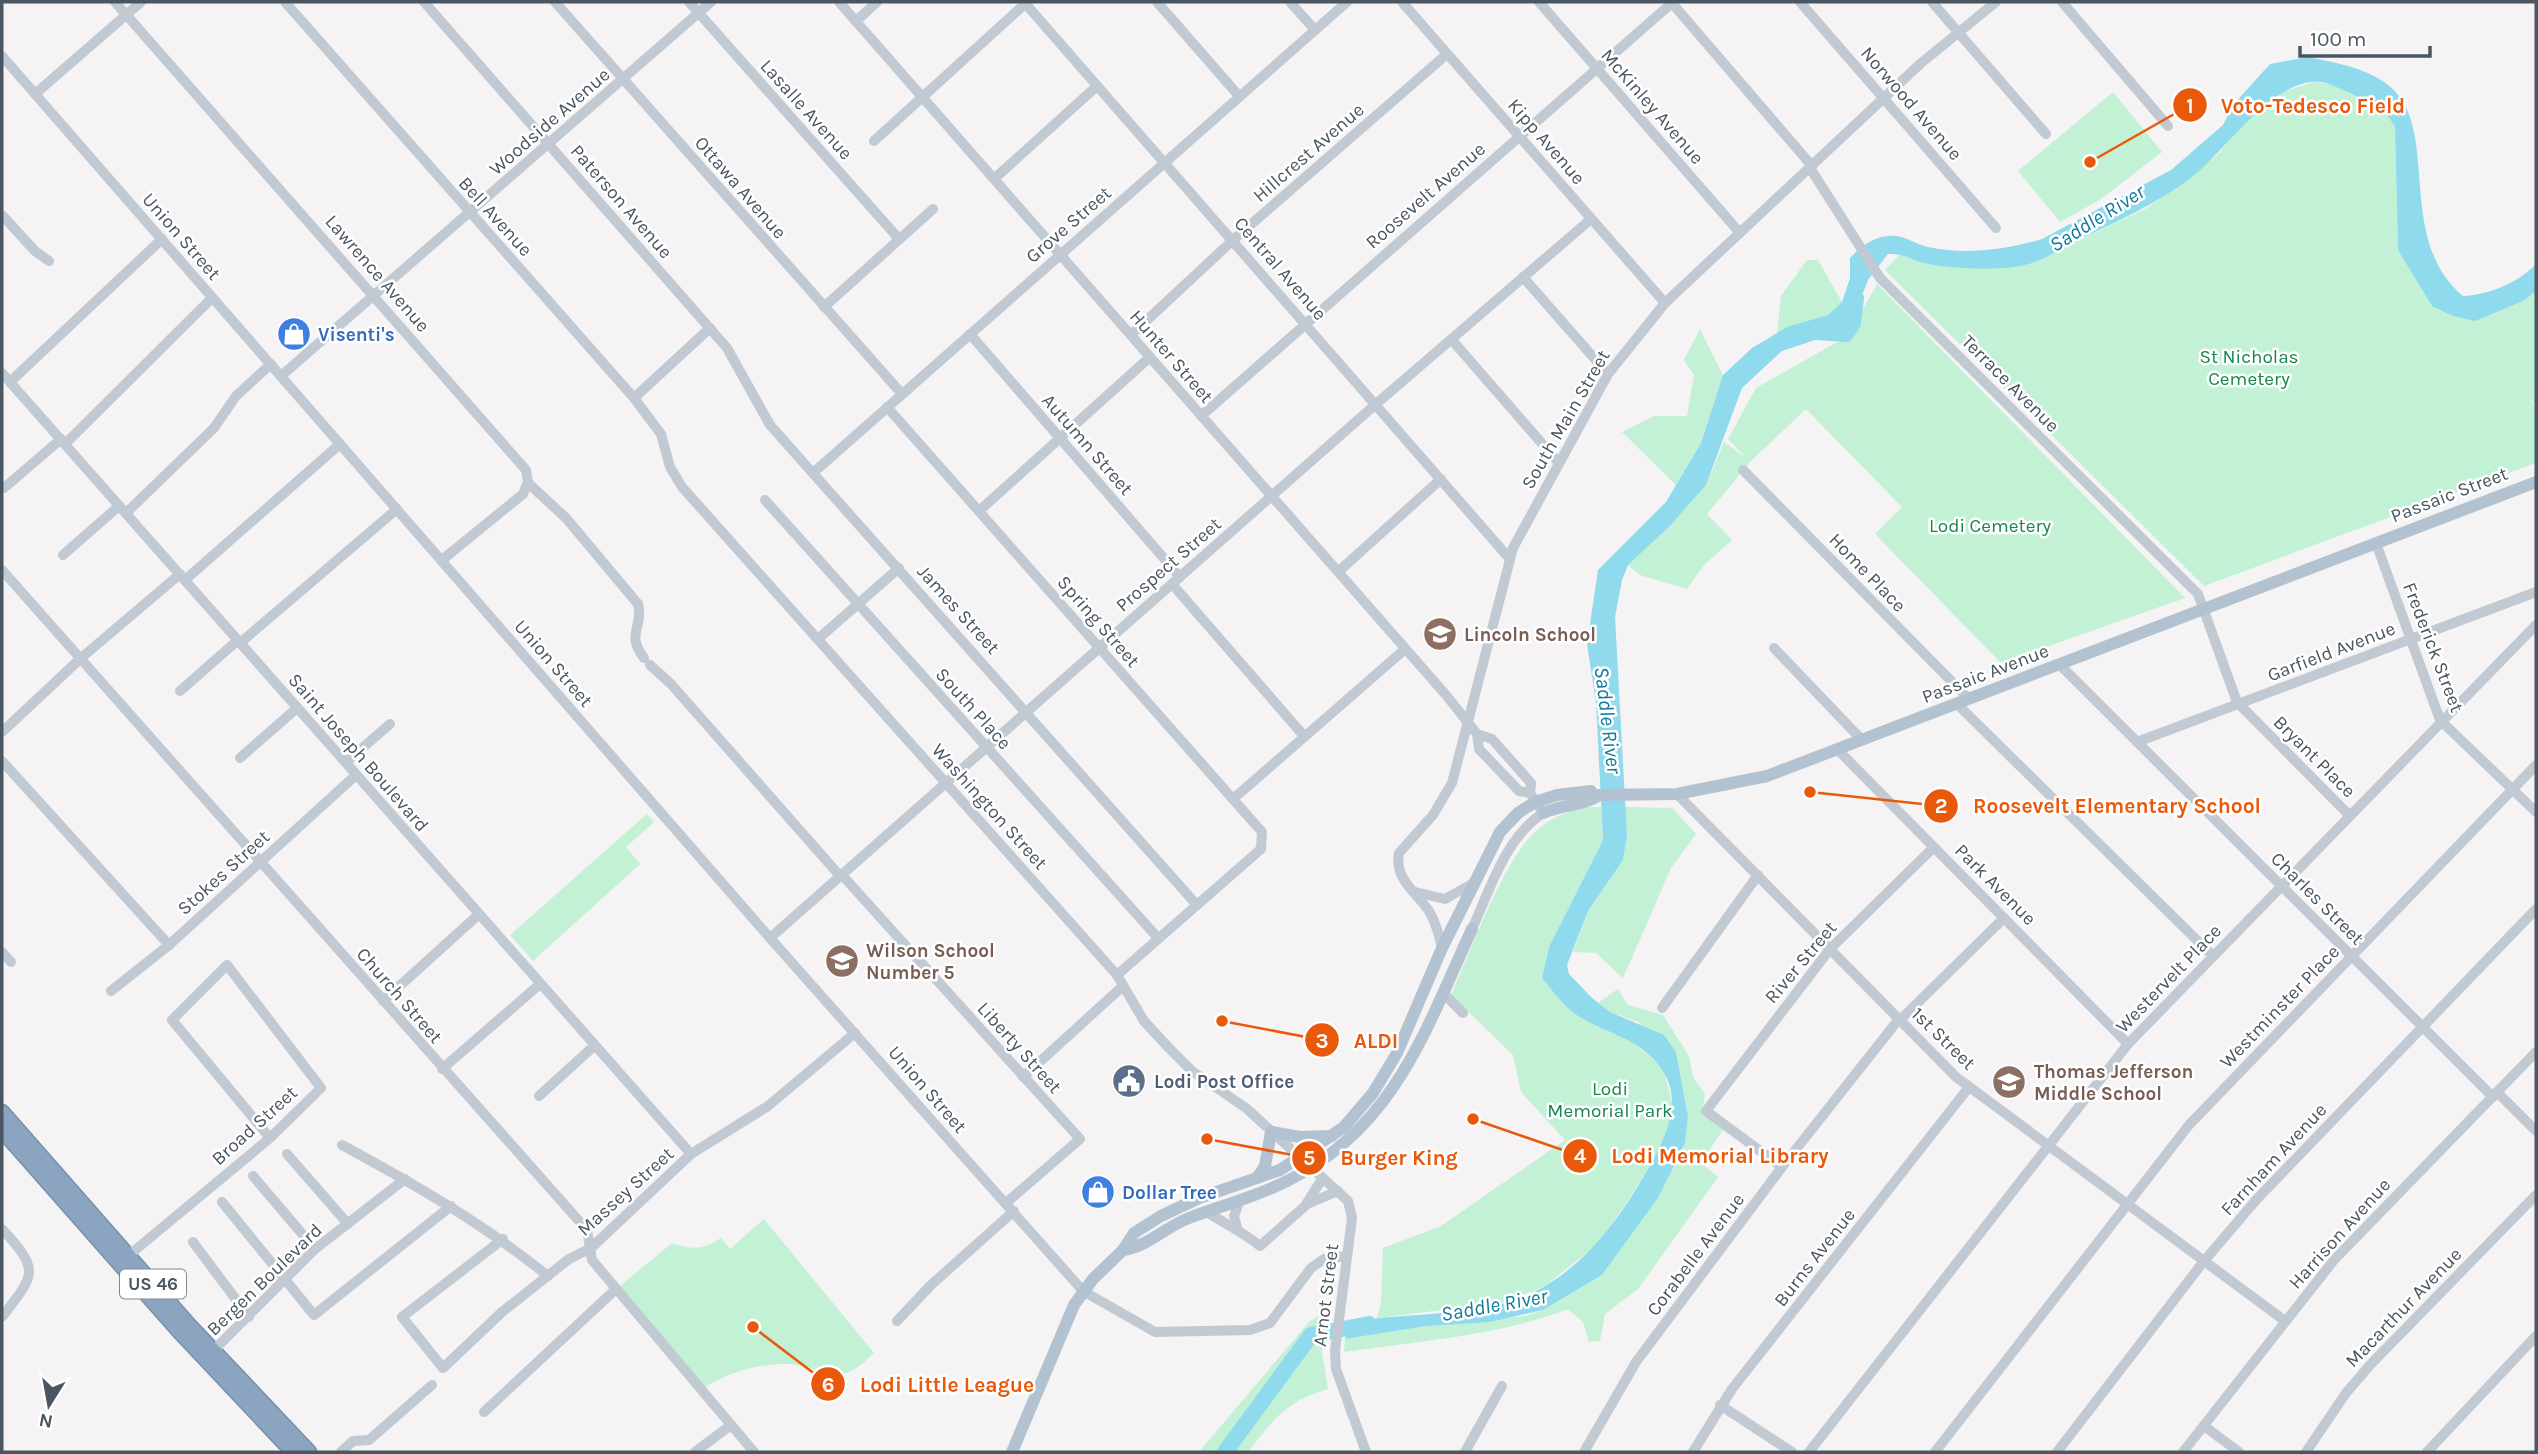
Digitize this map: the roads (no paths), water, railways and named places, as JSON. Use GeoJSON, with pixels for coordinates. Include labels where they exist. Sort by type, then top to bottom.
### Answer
{"type":"FeatureCollection","features":[{"type":"Feature","properties":{"kind":"highway","name":"US 46"},"geometry":{"type":"LineString","coordinates":[[2,1112],[213,1352],[309,1452]]}},
{"type":"Feature","properties":{"kind":"highway","name":"US 46"},"geometry":{"type":"LineString","coordinates":[[2,1130],[179,1331],[293,1452]]}},
{"type":"Feature","properties":{"kind":"main road","name":"Passaic Street"},"geometry":{"type":"LineString","coordinates":[[2376,543],[2536,482]]}},
{"type":"Feature","properties":{"kind":"main road","name":"Passaic Avenue"},"geometry":{"type":"LineString","coordinates":[[1595,793],[1677,794],[1748,781],[1838,750],[2376,543]]}},
{"type":"Feature","properties":{"kind":"main road"},"geometry":{"type":"LineString","coordinates":[[1012,1452],[1066,1322],[1083,1291],[1123,1250],[1134,1233],[1161,1216],[1199,1198],[1257,1178],[1300,1159],[1332,1136],[1361,1109],[1386,1074],[1472,884],[1508,822],[1532,798],[1595,793]]}},
{"type":"Feature","properties":{"kind":"main road"},"geometry":{"type":"LineString","coordinates":[[1543,813],[1595,793]]}},
{"type":"Feature","properties":{"kind":"main road"},"geometry":{"type":"LineString","coordinates":[[1123,1250],[1141,1247],[1168,1228],[1310,1169],[1355,1136],[1385,1102],[1413,1059],[1472,929]]}},
{"type":"Feature","properties":{"kind":"main road"},"geometry":{"type":"LineString","coordinates":[[1257,1178],[1265,1166],[1271,1132],[1300,1137],[1332,1136]]}},
{"type":"Feature","properties":{"kind":"street","name":"Lawrence Avenue"},"geometry":{"type":"LineString","coordinates":[[116,2],[526,470],[528,483]]}},
{"type":"Feature","properties":{"kind":"street"},"geometry":{"type":"LineString","coordinates":[[35,94],[141,2]]}},
{"type":"Feature","properties":{"kind":"street","name":"Bell Avenue"},"geometry":{"type":"LineString","coordinates":[[285,2],[634,398],[661,435],[668,461]]}},
{"type":"Feature","properties":{"kind":"street","name":"Paterson Avenue"},"geometry":{"type":"LineString","coordinates":[[424,2],[710,328]]}},
{"type":"Feature","properties":{"kind":"street","name":"Ottawa Avenue"},"geometry":{"type":"LineString","coordinates":[[555,2],[902,394]]}},
{"type":"Feature","properties":{"kind":"street","name":"Lasalle Avenue"},"geometry":{"type":"LineString","coordinates":[[689,2],[899,239]]}},
{"type":"Feature","properties":{"kind":"street","name":"Woodside Avenue"},"geometry":{"type":"LineString","coordinates":[[281,376],[711,2]]}},
{"type":"Feature","properties":{"kind":"street","name":"Hunter Street"},"geometry":{"type":"LineString","coordinates":[[839,2],[1469,724],[1478,734],[1492,739],[1531,783],[1532,798],[1543,813]]}},
{"type":"Feature","properties":{"kind":"street"},"geometry":{"type":"LineString","coordinates":[[856,21],[877,2]]}},
{"type":"Feature","properties":{"kind":"street"},"geometry":{"type":"LineString","coordinates":[[874,141],[1026,2]]}},
{"type":"Feature","properties":{"kind":"street","name":"Central Avenue"},"geometry":{"type":"LineString","coordinates":[[1026,2],[1510,558]]}},
{"type":"Feature","properties":{"kind":"street"},"geometry":{"type":"LineString","coordinates":[[1157,2],[1239,96]]}},
{"type":"Feature","properties":{"kind":"street"},"geometry":{"type":"LineString","coordinates":[[1290,2],[1315,30]]}},
{"type":"Feature","properties":{"kind":"street","name":"Grove Street"},"geometry":{"type":"LineString","coordinates":[[813,473],[1347,2]]}},
{"type":"Feature","properties":{"kind":"street","name":"Kipp Avenue"},"geometry":{"type":"LineString","coordinates":[[1402,2],[1665,303]]}},
{"type":"Feature","properties":{"kind":"street","name":"McKinley Avenue"},"geometry":{"type":"LineString","coordinates":[[1539,2],[1740,233]]}},
{"type":"Feature","properties":{"kind":"street","name":"Roosevelt Avenue"},"geometry":{"type":"LineString","coordinates":[[1201,416],[1672,2]]}},
{"type":"Feature","properties":{"kind":"street","name":"Terrace Avenue"},"geometry":{"type":"LineString","coordinates":[[1672,2],[1811,167],[1858,248],[1880,278],[2198,594],[2204,609]]}},
{"type":"Feature","properties":{"kind":"street","name":"Norwood Avenue"},"geometry":{"type":"LineString","coordinates":[[1800,2],[1996,228]]}},
{"type":"Feature","properties":{"kind":"street"},"geometry":{"type":"LineString","coordinates":[[1932,2],[2046,134]]}},
{"type":"Feature","properties":{"kind":"street","name":"South Main Street"},"geometry":{"type":"LineString","coordinates":[[1442,948],[1438,927],[1400,872],[1399,853],[1443,801],[1459,764],[1510,558],[1608,374],[1665,303],[1958,31],[1996,2]]}},
{"type":"Feature","properties":{"kind":"street"},"geometry":{"type":"LineString","coordinates":[[2062,2],[2168,126]]}},
{"type":"Feature","properties":{"kind":"street","name":"Hillcrest Avenue"},"geometry":{"type":"LineString","coordinates":[[1131,335],[1233,240],[1447,54]]}},
{"type":"Feature","properties":{"kind":"street","name":"Union Street"},"geometry":{"type":"LineString","coordinates":[[2,56],[770,938],[1083,1291],[1155,1332],[1227,1333],[1251,1330],[1269,1323],[1311,1268],[1324,1259],[1346,1256]]}},
{"type":"Feature","properties":{"kind":"street"},"geometry":{"type":"LineString","coordinates":[[994,179],[1097,86]]}},
{"type":"Feature","properties":{"kind":"street"},"geometry":{"type":"LineString","coordinates":[[824,307],[933,209]]}},
{"type":"Feature","properties":{"kind":"street"},"geometry":{"type":"LineString","coordinates":[[2,215],[35,251],[49,261]]}},
{"type":"Feature","properties":{"kind":"street","name":"Prospect Street"},"geometry":{"type":"LineString","coordinates":[[770,938],[1376,404],[1591,219]]}},
{"type":"Feature","properties":{"kind":"street"},"geometry":{"type":"LineString","coordinates":[[10,382],[162,239]]}},
{"type":"Feature","properties":{"kind":"street"},"geometry":{"type":"LineString","coordinates":[[1523,277],[1608,374]]}},
{"type":"Feature","properties":{"kind":"street"},"geometry":{"type":"LineString","coordinates":[[4,488],[63,442],[212,298]]}},
{"type":"Feature","properties":{"kind":"street"},"geometry":{"type":"LineString","coordinates":[[634,398],[710,328]]}},
{"type":"Feature","properties":{"kind":"street","name":"James Street"},"geometry":{"type":"LineString","coordinates":[[710,328],[736,362],[760,413],[1028,711],[1196,904]]}},
{"type":"Feature","properties":{"kind":"street","name":"Autumn Street"},"geometry":{"type":"LineString","coordinates":[[970,334],[1060,438],[1304,736]]}},
{"type":"Feature","properties":{"kind":"street"},"geometry":{"type":"LineString","coordinates":[[1451,340],[1559,463]]}},
{"type":"Feature","properties":{"kind":"street"},"geometry":{"type":"LineString","coordinates":[[979,512],[1150,357]]}},
{"type":"Feature","properties":{"kind":"street"},"geometry":{"type":"LineString","coordinates":[[63,555],[123,509],[214,428],[236,396],[271,364]]}},
{"type":"Feature","properties":{"kind":"street","name":"Saint Joseph Boulevard"},"geometry":{"type":"LineString","coordinates":[[2,373],[691,1154]]}},
{"type":"Feature","properties":{"kind":"street","name":"Spring Street"},"geometry":{"type":"LineString","coordinates":[[887,407],[1264,837],[1261,849],[1196,904]]}},
{"type":"Feature","properties":{"kind":"street"},"geometry":{"type":"LineString","coordinates":[[2,732],[79,659],[182,577],[340,444]]}},
{"type":"Feature","properties":{"kind":"street","name":"Washington Street"},"geometry":{"type":"LineString","coordinates":[[668,461],[682,487],[1117,975],[1144,1021],[1174,1053],[1300,1159]]}},
{"type":"Feature","properties":{"kind":"street","name":"Home Place"},"geometry":{"type":"LineString","coordinates":[[1743,470],[1963,702],[2213,956]]}},
{"type":"Feature","properties":{"kind":"street"},"geometry":{"type":"LineString","coordinates":[[1338,572],[1441,479]]}},
{"type":"Feature","properties":{"kind":"street"},"geometry":{"type":"LineString","coordinates":[[442,560],[523,494],[528,483]]}},
{"type":"Feature","properties":{"kind":"street","name":"Liberty Street"},"geometry":{"type":"LineString","coordinates":[[528,483],[566,518],[638,604],[641,615],[633,637],[636,647],[647,661],[671,684],[1080,1139],[1010,1207]]}},
{"type":"Feature","properties":{"kind":"street","name":"South Place"},"geometry":{"type":"LineString","coordinates":[[765,500],[1157,938]]}},
{"type":"Feature","properties":{"kind":"street"},"geometry":{"type":"LineString","coordinates":[[180,691],[397,509]]}},
{"type":"Feature","properties":{"kind":"street","name":"Frederick Street"},"geometry":{"type":"LineString","coordinates":[[2376,543],[2440,720],[2536,812]]}},
{"type":"Feature","properties":{"kind":"street"},"geometry":{"type":"LineString","coordinates":[[818,639],[899,568]]}},
{"type":"Feature","properties":{"kind":"street","name":"Church Street"},"geometry":{"type":"LineString","coordinates":[[2,570],[587,1230],[592,1260],[754,1452]]}},
{"type":"Feature","properties":{"kind":"street","name":"Garfield Avenue"},"geometry":{"type":"LineString","coordinates":[[2137,742],[2536,592]]}},
{"type":"Feature","properties":{"kind":"street","name":"Bryant Place"},"geometry":{"type":"LineString","coordinates":[[2204,609],[2239,704],[2349,815]]}},
{"type":"Feature","properties":{"kind":"street","name":"Westervelt Place"},"geometry":{"type":"LineString","coordinates":[[1809,1452],[2129,1044],[2440,720],[2536,625]]}},
{"type":"Feature","properties":{"kind":"street"},"geometry":{"type":"LineString","coordinates":[[1774,648],[1862,740]]}},
{"type":"Feature","properties":{"kind":"street"},"geometry":{"type":"LineString","coordinates":[[1233,799],[1404,650]]}},
{"type":"Feature","properties":{"kind":"street","name":"Charles Street"},"geometry":{"type":"LineString","coordinates":[[2060,664],[2423,1027],[2536,1131]]}},
{"type":"Feature","properties":{"kind":"street"},"geometry":{"type":"LineString","coordinates":[[240,758],[298,708]]}},
{"type":"Feature","properties":{"kind":"street"},"geometry":{"type":"LineString","coordinates":[[346,762],[390,724]]}},
{"type":"Feature","properties":{"kind":"street","name":"Park Avenue"},"geometry":{"type":"LineString","coordinates":[[1838,750],[2129,1044]]}},
{"type":"Feature","properties":{"kind":"street"},"geometry":{"type":"LineString","coordinates":[[2,761],[169,945]]}},
{"type":"Feature","properties":{"kind":"street","name":"Westminster Place"},"geometry":{"type":"LineString","coordinates":[[1935,1452],[2189,1125],[2536,765]]}},
{"type":"Feature","properties":{"kind":"street","name":"Stokes Street"},"geometry":{"type":"LineString","coordinates":[[111,991],[169,945],[356,775]]}},
{"type":"Feature","properties":{"kind":"street","name":"1st Street"},"geometry":{"type":"LineString","coordinates":[[1677,794],[1969,1087],[2285,1321]]}},
{"type":"Feature","properties":{"kind":"street"},"geometry":{"type":"LineString","coordinates":[[1472,929],[1512,843],[1527,825],[1543,813]]}},
{"type":"Feature","properties":{"kind":"street","name":"River Street"},"geometry":{"type":"LineString","coordinates":[[1782,1167],[1706,1111],[1830,949],[1934,847]]}},
{"type":"Feature","properties":{"kind":"street"},"geometry":{"type":"LineString","coordinates":[[1662,1008],[1758,875]]}},
{"type":"Feature","properties":{"kind":"street"},"geometry":{"type":"LineString","coordinates":[[1415,892],[1445,900],[1472,884]]}},
{"type":"Feature","properties":{"kind":"street"},"geometry":{"type":"LineString","coordinates":[[1117,975],[1196,904]]}},
{"type":"Feature","properties":{"kind":"street","name":"Farnham Avenue"},"geometry":{"type":"LineString","coordinates":[[2057,1452],[2204,1261],[2256,1199],[2536,909]]}},
{"type":"Feature","properties":{"kind":"street"},"geometry":{"type":"LineString","coordinates":[[383,1001],[478,915]]}},
{"type":"Feature","properties":{"kind":"street","name":"Corabelle Avenue"},"geometry":{"type":"LineString","coordinates":[[1584,1452],[1636,1362],[1782,1167],[1899,1019],[2004,918]]}},
{"type":"Feature","properties":{"kind":"street"},"geometry":{"type":"LineString","coordinates":[[2,952],[10,962]]}},
{"type":"Feature","properties":{"kind":"street","name":"Broad Street"},"geometry":{"type":"LineString","coordinates":[[128,1256],[270,1138],[321,1088],[227,965],[172,1020],[270,1138]]}},
{"type":"Feature","properties":{"kind":"street"},"geometry":{"type":"LineString","coordinates":[[442,1069],[540,984]]}},
{"type":"Feature","properties":{"kind":"street"},"geometry":{"type":"LineString","coordinates":[[1023,1077],[1124,986]]}},
{"type":"Feature","properties":{"kind":"street"},"geometry":{"type":"LineString","coordinates":[[1443,993],[1463,1013]]}},
{"type":"Feature","properties":{"kind":"street","name":"Massey Street"},"geometry":{"type":"LineString","coordinates":[[503,1239],[402,1317],[443,1368],[502,1312],[569,1259],[591,1248],[691,1154],[768,1106],[855,1033]]}},
{"type":"Feature","properties":{"kind":"street"},"geometry":{"type":"LineString","coordinates":[[539,1096],[594,1046]]}},
{"type":"Feature","properties":{"kind":"street","name":"Harrison Avenue"},"geometry":{"type":"LineString","coordinates":[[2183,1452],[2334,1260],[2536,1052]]}},
{"type":"Feature","properties":{"kind":"street","name":"Burns Avenue"},"geometry":{"type":"LineString","coordinates":[[1693,1452],[1720,1405],[1969,1087]]}},
{"type":"Feature","properties":{"kind":"street"},"geometry":{"type":"LineString","coordinates":[[342,1145],[405,1179],[503,1239],[548,1276]]}},
{"type":"Feature","properties":{"kind":"street"},"geometry":{"type":"LineString","coordinates":[[288,1154],[348,1224]]}},
{"type":"Feature","properties":{"kind":"street","name":"Arnot Street"},"geometry":{"type":"LineString","coordinates":[[1300,1159],[1348,1201],[1352,1218],[1338,1311],[1336,1369],[1366,1452]]}},
{"type":"Feature","properties":{"kind":"street"},"geometry":{"type":"LineString","coordinates":[[253,1176],[315,1249]]}},
{"type":"Feature","properties":{"kind":"street","name":"Bergen Boulevard"},"geometry":{"type":"LineString","coordinates":[[213,1352],[315,1249],[405,1179]]}},
{"type":"Feature","properties":{"kind":"street"},"geometry":{"type":"LineString","coordinates":[[1207,1212],[1228,1226],[1237,1228],[1260,1246],[1305,1206],[1322,1179]]}},
{"type":"Feature","properties":{"kind":"street"},"geometry":{"type":"LineString","coordinates":[[1305,1206],[1338,1191]]}},
{"type":"Feature","properties":{"kind":"street","name":"Macarthur Avenue"},"geometry":{"type":"LineString","coordinates":[[2306,1452],[2346,1393],[2371,1364],[2536,1195]]}},
{"type":"Feature","properties":{"kind":"street"},"geometry":{"type":"LineString","coordinates":[[1237,1228],[1234,1216],[1240,1200]]}},
{"type":"Feature","properties":{"kind":"street"},"geometry":{"type":"LineString","coordinates":[[222,1202],[314,1315],[451,1206]]}},
{"type":"Feature","properties":{"kind":"street"},"geometry":{"type":"LineString","coordinates":[[897,1321],[1010,1207]]}},
{"type":"Feature","properties":{"kind":"street"},"geometry":{"type":"LineString","coordinates":[[2,1229],[24,1253],[30,1269],[27,1284],[2,1317]]}},
{"type":"Feature","properties":{"kind":"street"},"geometry":{"type":"LineString","coordinates":[[193,1242],[249,1317]]}},
{"type":"Feature","properties":{"kind":"street"},"geometry":{"type":"LineString","coordinates":[[484,1412],[616,1289]]}},
{"type":"Feature","properties":{"kind":"street"},"geometry":{"type":"LineString","coordinates":[[2427,1452],[2536,1336]]}},
{"type":"Feature","properties":{"kind":"street"},"geometry":{"type":"LineString","coordinates":[[341,1452],[353,1441],[369,1440],[432,1385]]}},
{"type":"Feature","properties":{"kind":"street"},"geometry":{"type":"LineString","coordinates":[[1465,1452],[1502,1386]]}},
{"type":"Feature","properties":{"kind":"street"},"geometry":{"type":"LineString","coordinates":[[1720,1405],[1792,1452]]}},
{"type":"Feature","properties":{"kind":"street"},"geometry":{"type":"LineString","coordinates":[[695,1452],[731,1424]]}},
{"type":"Feature","properties":{"kind":"street"},"geometry":{"type":"LineString","coordinates":[[2204,1426],[2239,1452]]}},
{"type":"Feature","properties":{"kind":"water","name":"Saddle River"},"geometry":{"type":"Polygon","coordinates":[[[2308,57],[2366,72],[2384,82],[2402,100],[2412,124],[2429,243],[2442,272],[2463,296],[2502,287],[2521,277],[2536,264],[2536,291],[2525,300],[2475,321],[2453,316],[2432,306],[2398,250],[2395,127],[2376,106],[2326,83],[2308,83],[2289,89],[2253,116],[2205,165],[2179,187],[2136,212],[2035,262],[2007,268],[1964,268],[1938,266],[1888,254],[1868,280],[1852,321],[1839,332],[1782,351],[1742,388],[1706,485],[1669,527],[1628,565],[1622,580],[1615,617],[1627,836],[1623,860],[1588,911],[1567,965],[1569,974],[1592,998],[1610,1012],[1664,1035],[1676,1052],[1688,1116],[1685,1143],[1658,1198],[1602,1275],[1543,1310],[1490,1322],[1427,1326],[1345,1339],[1351,1322],[1491,1307],[1534,1292],[1556,1279],[1576,1263],[1611,1225],[1640,1182],[1664,1138],[1672,1104],[1668,1081],[1662,1070],[1635,1044],[1578,1016],[1542,978],[1549,947],[1603,840],[1596,702],[1587,644],[1598,570],[1666,502],[1701,443],[1723,375],[1752,348],[1787,327],[1828,315],[1842,302],[1850,278],[1850,258],[1870,241],[1897,236],[1928,247],[1971,251],[2015,246],[2042,239],[2171,170],[2223,125],[2233,105],[2270,64],[2308,57]]]}},
{"type":"Feature","properties":{"kind":"waterway","name":"Saddle River"},"geometry":{"type":"LineString","coordinates":[[1816,332],[1846,334],[1853,323],[1856,298]]}},
{"type":"Feature","properties":{"kind":"waterway","name":"Saddle River"},"geometry":{"type":"LineString","coordinates":[[1225,1452],[1311,1335],[1369,1324]]}},
{"type":"Feature","properties":{"kind":"place","name":"Voto-Tedesco Field"},"geometry":{"type":"Point","coordinates":[2090,162]}},
{"type":"Feature","properties":{"kind":"place","name":"Visenti's"},"geometry":{"type":"Point","coordinates":[294,334]}},
{"type":"Feature","properties":{"kind":"place","name":"Lincoln School"},"geometry":{"type":"Point","coordinates":[1440,634]}},
{"type":"Feature","properties":{"kind":"place","name":"Roosevelt Elementary School"},"geometry":{"type":"Point","coordinates":[1810,792]}},
{"type":"Feature","properties":{"kind":"place","name":"Wilson School Number 5"},"geometry":{"type":"Point","coordinates":[842,961]}},
{"type":"Feature","properties":{"kind":"place","name":"ALDI"},"geometry":{"type":"Point","coordinates":[1222,1021]}},
{"type":"Feature","properties":{"kind":"place","name":"Lodi Post Office"},"geometry":{"type":"Point","coordinates":[1129,1081]}},
{"type":"Feature","properties":{"kind":"place","name":"Thomas Jefferson Middle School"},"geometry":{"type":"Point","coordinates":[2009,1082]}},
{"type":"Feature","properties":{"kind":"place","name":"Lodi Memorial Library"},"geometry":{"type":"Point","coordinates":[1473,1119]}},
{"type":"Feature","properties":{"kind":"place","name":"Burger King"},"geometry":{"type":"Point","coordinates":[1207,1139]}},
{"type":"Feature","properties":{"kind":"place","name":"Dollar Tree"},"geometry":{"type":"Point","coordinates":[1098,1192]}},
{"type":"Feature","properties":{"kind":"place","name":"Lodi Little League"},"geometry":{"type":"Point","coordinates":[753,1327]}},
{"type":"Feature","properties":{"kind":"park label","name":"St Nicholas Cemetery"},"geometry":{"type":"Point","coordinates":[2249,367]}},
{"type":"Feature","properties":{"kind":"park label","name":"Lodi Cemetery"},"geometry":{"type":"Point","coordinates":[1990,525]}},
{"type":"Feature","properties":{"kind":"park label","name":"Lodi Memorial Park"},"geometry":{"type":"Point","coordinates":[1610,1099]}}]}
